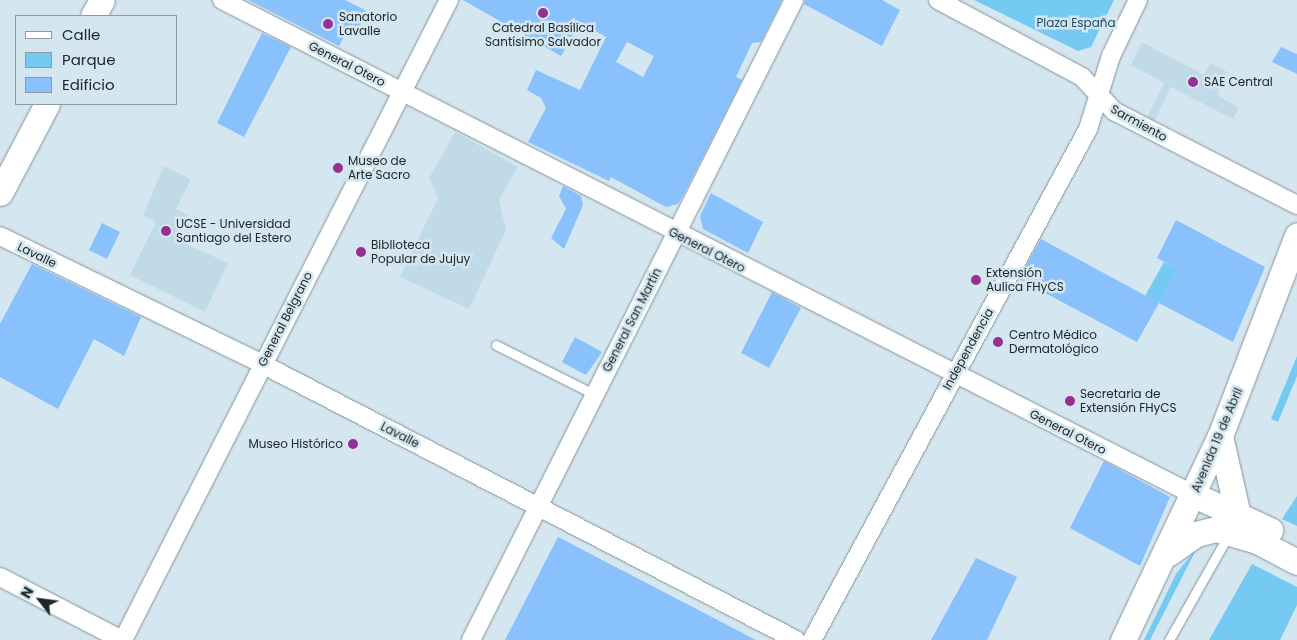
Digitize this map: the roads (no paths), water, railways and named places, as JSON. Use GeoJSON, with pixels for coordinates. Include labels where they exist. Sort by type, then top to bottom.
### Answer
{"type":"FeatureCollection","features":[{"type":"Feature","properties":{"kind":"main road"},"geometry":{"type":"LineString","coordinates":[[94,15],[102,0]]}},
{"type":"Feature","properties":{"kind":"main road"},"geometry":{"type":"LineString","coordinates":[[0,192],[46,105]]}},
{"type":"Feature","properties":{"kind":"main road","name":"Avenida 19 de Abril"},"geometry":{"type":"LineString","coordinates":[[1123,640],[1194,495],[1220,436],[1297,235]]}},
{"type":"Feature","properties":{"kind":"main road"},"geometry":{"type":"LineString","coordinates":[[1220,436],[1234,523]]}},
{"type":"Feature","properties":{"kind":"main road"},"geometry":{"type":"LineString","coordinates":[[1194,495],[1234,523],[1261,534],[1297,544]]}},
{"type":"Feature","properties":{"kind":"main road"},"geometry":{"type":"LineString","coordinates":[[1164,557],[1202,531],[1234,523]]}},
{"type":"Feature","properties":{"kind":"main road"},"geometry":{"type":"LineString","coordinates":[[1261,534],[1297,562]]}},
{"type":"Feature","properties":{"kind":"street","name":"General Otero"},"geometry":{"type":"LineString","coordinates":[[222,0],[676,234],[1194,495]]}},
{"type":"Feature","properties":{"kind":"street","name":"General Belgrano"},"geometry":{"type":"LineString","coordinates":[[122,640],[449,0]]}},
{"type":"Feature","properties":{"kind":"street","name":"General San Martín"},"geometry":{"type":"LineString","coordinates":[[471,640],[794,0]]}},
{"type":"Feature","properties":{"kind":"street","name":"Sarmiento"},"geometry":{"type":"LineString","coordinates":[[938,0],[1082,77],[1096,97],[1114,111],[1297,205]]}},
{"type":"Feature","properties":{"kind":"street","name":"Independencia"},"geometry":{"type":"LineString","coordinates":[[812,640],[1088,130],[1096,97],[1138,0]]}},
{"type":"Feature","properties":{"kind":"street","name":"Lavalle"},"geometry":{"type":"LineString","coordinates":[[0,236],[262,364],[796,640]]}},
{"type":"Feature","properties":{"kind":"street"},"geometry":{"type":"LineString","coordinates":[[0,577],[122,640]]}},
{"type":"Feature","properties":{"kind":"lane"},"geometry":{"type":"LineString","coordinates":[[496,345],[594,394]]}},
{"type":"Feature","properties":{"kind":"lane"},"geometry":{"type":"LineString","coordinates":[[1169,640],[1234,523]]}},
{"type":"Feature","properties":{"kind":"place","name":"Catedral Basílica Santísimo Salvador"},"geometry":{"type":"Point","coordinates":[543,13]}},
{"type":"Feature","properties":{"kind":"place","name":"Sanatorio Lavalle"},"geometry":{"type":"Point","coordinates":[328,24]}},
{"type":"Feature","properties":{"kind":"place","name":"SAE Central"},"geometry":{"type":"Point","coordinates":[1193,82]}},
{"type":"Feature","properties":{"kind":"place","name":"Museo de Arte Sacro"},"geometry":{"type":"Point","coordinates":[338,168]}},
{"type":"Feature","properties":{"kind":"place","name":"UCSE - Universidad Santiago del Estero"},"geometry":{"type":"Point","coordinates":[166,231]}},
{"type":"Feature","properties":{"kind":"place","name":"Biblioteca Popular de Jujuy"},"geometry":{"type":"Point","coordinates":[361,252]}},
{"type":"Feature","properties":{"kind":"place","name":"Extensión Aulica FHyCS"},"geometry":{"type":"Point","coordinates":[976,280]}},
{"type":"Feature","properties":{"kind":"place","name":"Centro Médico Dermatológico"},"geometry":{"type":"Point","coordinates":[998,342]}},
{"type":"Feature","properties":{"kind":"place","name":"Secretaria de Extensión FHyCS"},"geometry":{"type":"Point","coordinates":[1070,401]}},
{"type":"Feature","properties":{"kind":"place","name":"Museo Histórico"},"geometry":{"type":"Point","coordinates":[353,444]}},
{"type":"Feature","properties":{"kind":"park label","name":"Plaza España"},"geometry":{"type":"Point","coordinates":[1076,23]}}]}
